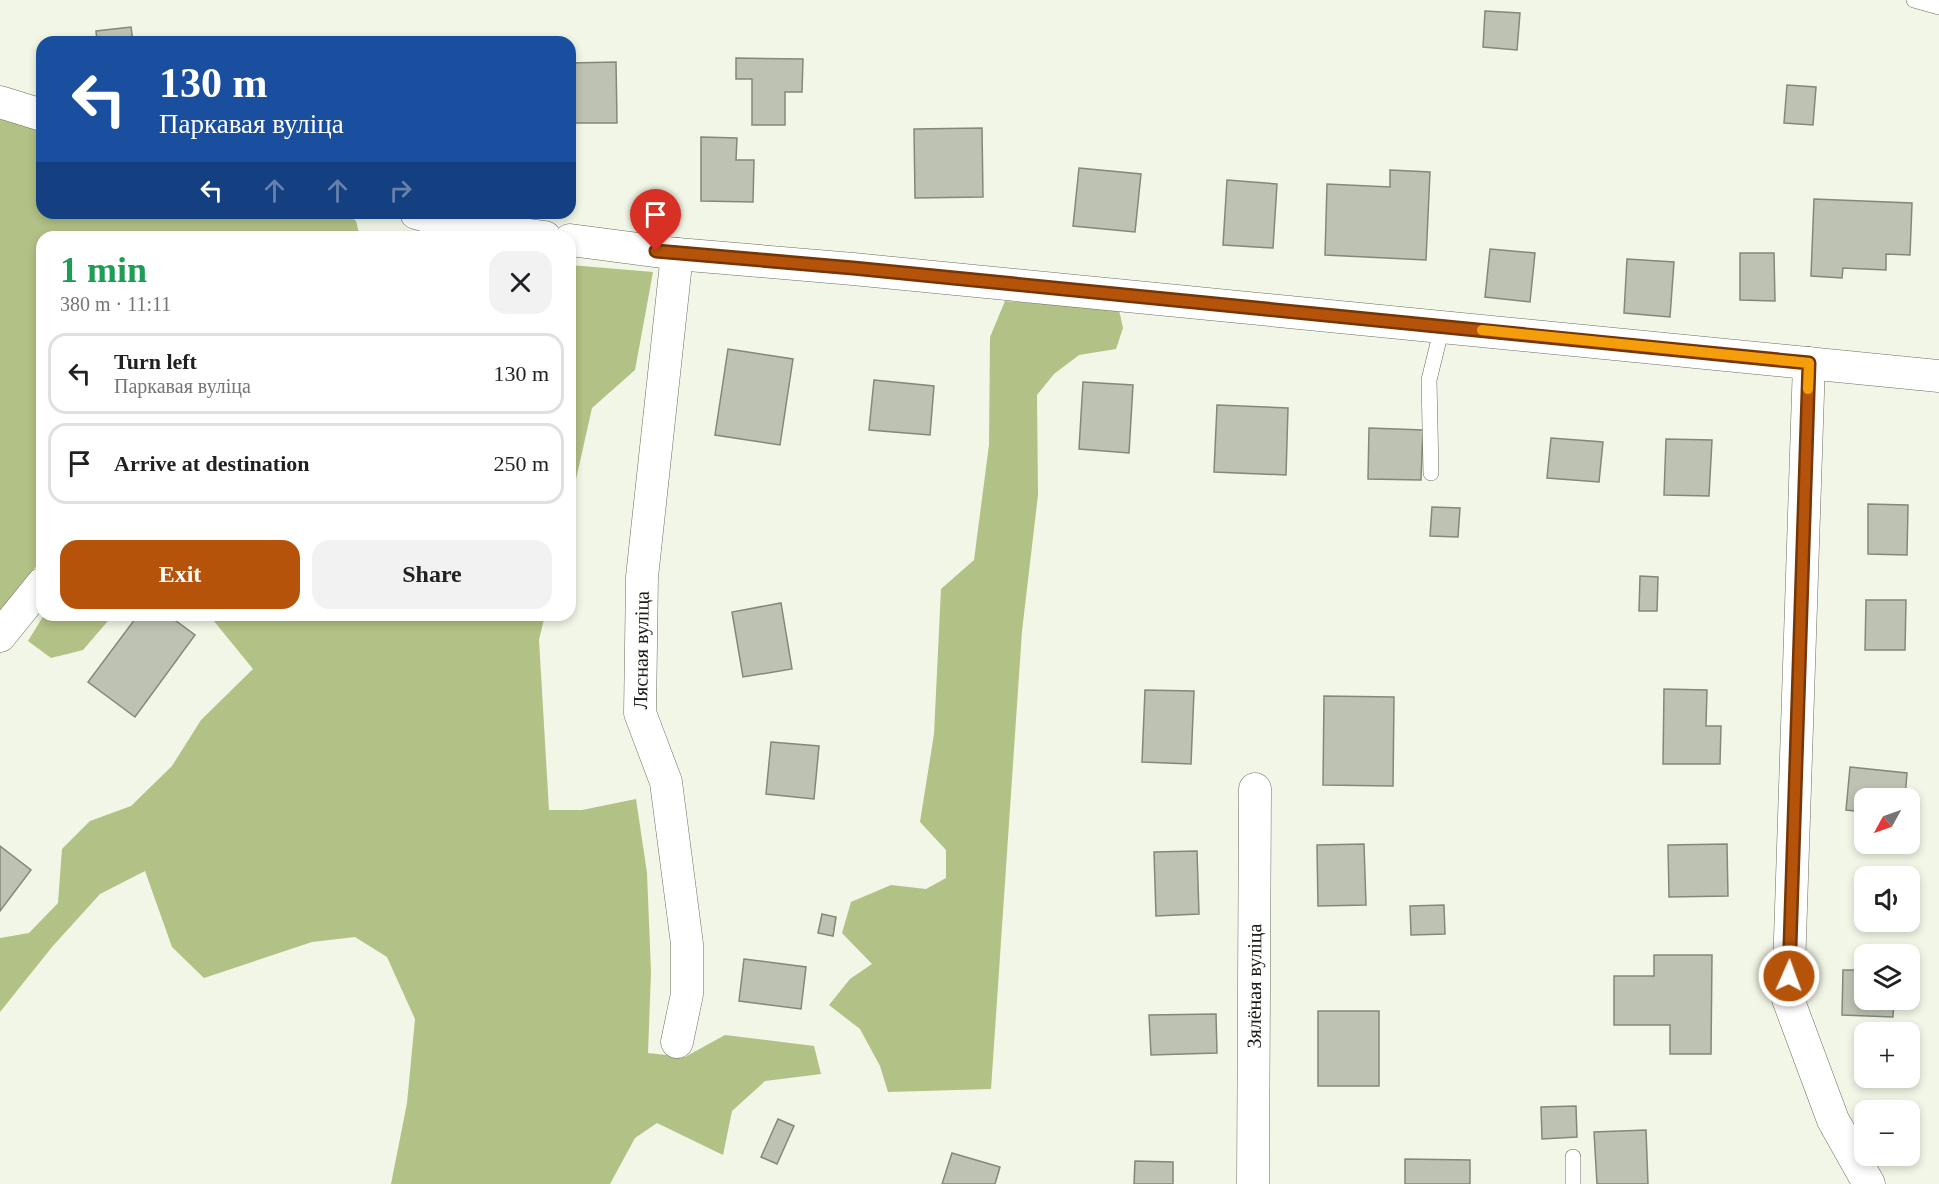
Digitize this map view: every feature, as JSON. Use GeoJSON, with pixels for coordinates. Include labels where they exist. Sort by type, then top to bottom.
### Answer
{"type":"FeatureCollection","features":[{"type":"Feature","properties":{"kind":"street"},"geometry":{"type":"LineString","coordinates":[[0,102],[36,113]]}},
{"type":"Feature","properties":{"kind":"street"},"geometry":{"type":"LineString","coordinates":[[428,219],[453,231]]}},
{"type":"Feature","properties":{"kind":"street"},"geometry":{"type":"LineString","coordinates":[[576,241],[677,254],[853,268],[1939,376]]}},
{"type":"Feature","properties":{"kind":"street","name":"Лясная вуліца"},"geometry":{"type":"LineString","coordinates":[[677,254],[642,577],[640,713],[666,782],[687,944],[687,994],[677,1042]]}},
{"type":"Feature","properties":{"kind":"street"},"geometry":{"type":"LineString","coordinates":[[1809,363],[1788,999],[1833,1120],[1869,1184]]}},
{"type":"Feature","properties":{"kind":"street"},"geometry":{"type":"LineString","coordinates":[[0,636],[36,591]]}},
{"type":"Feature","properties":{"kind":"street","name":"Зялёная вуліца"},"geometry":{"type":"LineString","coordinates":[[1252,1184],[1255,789]]}},
{"type":"Feature","properties":{"kind":"lane"},"geometry":{"type":"LineString","coordinates":[[1914,0],[1939,7]]}},
{"type":"Feature","properties":{"kind":"lane"},"geometry":{"type":"LineString","coordinates":[[1431,473],[1429,380],[1442,327]]}},
{"type":"Feature","properties":{"kind":"lane"},"geometry":{"type":"LineString","coordinates":[[1573,1157],[1574,1184]]}},
{"type":"Feature","properties":{"kind":"green space"},"geometry":{"type":"Polygon","coordinates":[[[0,119],[36,129],[36,219],[354,219],[356,221],[358,231],[36,231],[36,567],[0,612],[0,119]]]}},
{"type":"Feature","properties":{"kind":"green space"},"geometry":{"type":"Polygon","coordinates":[[[576,266],[653,272],[635,370],[592,408],[576,479],[576,266]]]}},
{"type":"Feature","properties":{"kind":"green space"},"geometry":{"type":"Polygon","coordinates":[[[1005,301],[1119,310],[1123,328],[1116,349],[1079,355],[1054,374],[1037,395],[1038,495],[1022,631],[991,1089],[888,1092],[880,1066],[860,1029],[829,1005],[850,979],[872,964],[842,933],[851,902],[891,885],[926,889],[946,878],[946,850],[920,822],[934,734],[941,589],[974,560],[989,445],[990,337],[1005,301]]]}},
{"type":"Feature","properties":{"kind":"green space"},"geometry":{"type":"Polygon","coordinates":[[[40,621],[108,621],[83,650],[51,658],[28,641],[40,621]]]}},
{"type":"Feature","properties":{"kind":"green space"},"geometry":{"type":"Polygon","coordinates":[[[214,621],[544,621],[539,640],[549,810],[582,810],[636,799],[647,873],[651,972],[648,1053],[685,1057],[725,1035],[814,1046],[821,1074],[765,1081],[732,1111],[723,1155],[657,1123],[635,1138],[610,1184],[391,1184],[407,1103],[415,1019],[387,957],[355,937],[312,942],[204,978],[172,947],[145,871],[100,894],[52,947],[0,1012],[0,938],[29,933],[58,903],[62,849],[90,821],[131,806],[172,766],[201,720],[253,669],[214,621]]]}},
{"type":"Feature","properties":{"kind":"building"},"geometry":{"type":"Polygon","coordinates":[[[1485,11],[1520,13],[1517,50],[1483,47],[1485,11]]]}},
{"type":"Feature","properties":{"kind":"building"},"geometry":{"type":"Polygon","coordinates":[[[131,27],[132,36],[96,36],[96,31],[131,27]]]}},
{"type":"Feature","properties":{"kind":"building"},"geometry":{"type":"Polygon","coordinates":[[[736,58],[803,59],[802,92],[785,92],[785,125],[752,125],[752,79],[736,79],[736,58]]]}},
{"type":"Feature","properties":{"kind":"building"},"geometry":{"type":"Polygon","coordinates":[[[616,62],[617,123],[576,123],[576,63],[616,62]]]}},
{"type":"Feature","properties":{"kind":"building"},"geometry":{"type":"Polygon","coordinates":[[[1787,85],[1816,87],[1813,125],[1784,123],[1787,85]]]}},
{"type":"Feature","properties":{"kind":"building"},"geometry":{"type":"Polygon","coordinates":[[[982,128],[983,197],[915,198],[914,129],[982,128]]]}},
{"type":"Feature","properties":{"kind":"building"},"geometry":{"type":"Polygon","coordinates":[[[701,137],[737,138],[736,160],[754,160],[753,202],[701,201],[701,137]]]}},
{"type":"Feature","properties":{"kind":"building"},"geometry":{"type":"Polygon","coordinates":[[[1079,168],[1141,174],[1135,232],[1073,226],[1079,168]]]}},
{"type":"Feature","properties":{"kind":"building"},"geometry":{"type":"Polygon","coordinates":[[[1390,170],[1430,172],[1426,260],[1325,255],[1327,184],[1390,187],[1390,170]]]}},
{"type":"Feature","properties":{"kind":"building"},"geometry":{"type":"Polygon","coordinates":[[[1227,180],[1277,184],[1273,248],[1223,245],[1227,180]]]}},
{"type":"Feature","properties":{"kind":"building"},"geometry":{"type":"Polygon","coordinates":[[[1814,199],[1912,203],[1910,255],[1886,254],[1886,270],[1843,268],[1842,278],[1811,276],[1814,199]]]}},
{"type":"Feature","properties":{"kind":"building"},"geometry":{"type":"Polygon","coordinates":[[[1490,249],[1535,253],[1530,302],[1485,297],[1490,249]]]}},
{"type":"Feature","properties":{"kind":"building"},"geometry":{"type":"Polygon","coordinates":[[[1740,253],[1774,253],[1775,301],[1740,300],[1740,253]]]}},
{"type":"Feature","properties":{"kind":"building"},"geometry":{"type":"Polygon","coordinates":[[[1627,259],[1674,262],[1670,317],[1624,313],[1627,259]]]}},
{"type":"Feature","properties":{"kind":"building"},"geometry":{"type":"Polygon","coordinates":[[[728,349],[793,359],[780,445],[715,435],[728,349]]]}},
{"type":"Feature","properties":{"kind":"building"},"geometry":{"type":"Polygon","coordinates":[[[874,380],[934,386],[930,435],[869,430],[874,380]]]}},
{"type":"Feature","properties":{"kind":"building"},"geometry":{"type":"Polygon","coordinates":[[[1083,382],[1133,385],[1129,453],[1079,449],[1083,382]]]}},
{"type":"Feature","properties":{"kind":"building"},"geometry":{"type":"Polygon","coordinates":[[[1217,405],[1288,408],[1286,475],[1214,472],[1217,405]]]}},
{"type":"Feature","properties":{"kind":"building"},"geometry":{"type":"Polygon","coordinates":[[[1369,428],[1423,430],[1421,480],[1368,479],[1369,428]]]}},
{"type":"Feature","properties":{"kind":"building"},"geometry":{"type":"Polygon","coordinates":[[[1551,438],[1603,442],[1599,482],[1547,478],[1551,438]]]}},
{"type":"Feature","properties":{"kind":"building"},"geometry":{"type":"Polygon","coordinates":[[[1666,439],[1712,440],[1709,496],[1664,495],[1666,439]]]}},
{"type":"Feature","properties":{"kind":"building"},"geometry":{"type":"Polygon","coordinates":[[[1868,504],[1908,505],[1907,555],[1868,554],[1868,504]]]}},
{"type":"Feature","properties":{"kind":"building"},"geometry":{"type":"Polygon","coordinates":[[[1432,507],[1460,508],[1458,537],[1430,536],[1432,507]]]}},
{"type":"Feature","properties":{"kind":"building"},"geometry":{"type":"Polygon","coordinates":[[[1640,576],[1658,577],[1657,611],[1639,611],[1640,576]]]}},
{"type":"Feature","properties":{"kind":"building"},"geometry":{"type":"Polygon","coordinates":[[[1866,600],[1906,600],[1905,650],[1865,650],[1866,600]]]}},
{"type":"Feature","properties":{"kind":"building"},"geometry":{"type":"Polygon","coordinates":[[[781,603],[792,669],[743,677],[732,612],[781,603]]]}},
{"type":"Feature","properties":{"kind":"building"},"geometry":{"type":"Polygon","coordinates":[[[134,621],[176,621],[195,635],[135,717],[88,682],[134,621]]]}},
{"type":"Feature","properties":{"kind":"building"},"geometry":{"type":"Polygon","coordinates":[[[1664,689],[1707,690],[1706,726],[1721,726],[1720,764],[1663,764],[1664,689]]]}},
{"type":"Feature","properties":{"kind":"building"},"geometry":{"type":"Polygon","coordinates":[[[1145,690],[1194,691],[1191,764],[1142,762],[1145,690]]]}},
{"type":"Feature","properties":{"kind":"building"},"geometry":{"type":"Polygon","coordinates":[[[1324,696],[1394,697],[1393,786],[1323,785],[1324,696]]]}},
{"type":"Feature","properties":{"kind":"building"},"geometry":{"type":"Polygon","coordinates":[[[771,742],[819,746],[814,799],[766,794],[771,742]]]}},
{"type":"Feature","properties":{"kind":"building"},"geometry":{"type":"Polygon","coordinates":[[[1850,767],[1907,773],[1906,788],[1854,788],[1854,811],[1846,810],[1850,767]]]}},
{"type":"Feature","properties":{"kind":"building"},"geometry":{"type":"Polygon","coordinates":[[[1364,844],[1366,905],[1318,906],[1317,845],[1364,844]]]}},
{"type":"Feature","properties":{"kind":"building"},"geometry":{"type":"Polygon","coordinates":[[[1727,844],[1728,896],[1669,897],[1668,845],[1727,844]]]}},
{"type":"Feature","properties":{"kind":"building"},"geometry":{"type":"Polygon","coordinates":[[[0,846],[31,870],[0,911],[0,846]]]}},
{"type":"Feature","properties":{"kind":"building"},"geometry":{"type":"Polygon","coordinates":[[[1197,851],[1199,914],[1156,916],[1154,852],[1197,851]]]}},
{"type":"Feature","properties":{"kind":"building"},"geometry":{"type":"Polygon","coordinates":[[[1444,905],[1445,934],[1411,935],[1410,906],[1444,905]]]}},
{"type":"Feature","properties":{"kind":"building"},"geometry":{"type":"Polygon","coordinates":[[[822,914],[836,917],[833,936],[818,933],[822,914]]]}},
{"type":"Feature","properties":{"kind":"building"},"geometry":{"type":"Polygon","coordinates":[[[1654,955],[1712,955],[1711,1054],[1670,1054],[1670,1025],[1614,1025],[1614,976],[1654,976],[1654,955]]]}},
{"type":"Feature","properties":{"kind":"building"},"geometry":{"type":"Polygon","coordinates":[[[744,959],[806,967],[801,1009],[739,1001],[744,959]]]}},
{"type":"Feature","properties":{"kind":"building"},"geometry":{"type":"Polygon","coordinates":[[[1843,970],[1854,970],[1854,1010],[1893,1010],[1893,1017],[1842,1015],[1843,970]]]}},
{"type":"Feature","properties":{"kind":"building"},"geometry":{"type":"Polygon","coordinates":[[[1318,1011],[1379,1011],[1379,1086],[1318,1086],[1318,1011]]]}},
{"type":"Feature","properties":{"kind":"building"},"geometry":{"type":"Polygon","coordinates":[[[1216,1014],[1217,1053],[1151,1055],[1149,1015],[1216,1014]]]}},
{"type":"Feature","properties":{"kind":"building"},"geometry":{"type":"Polygon","coordinates":[[[1576,1106],[1577,1137],[1542,1139],[1541,1107],[1576,1106]]]}},
{"type":"Feature","properties":{"kind":"building"},"geometry":{"type":"Polygon","coordinates":[[[778,1119],[794,1126],[777,1164],[761,1157],[778,1119]]]}},
{"type":"Feature","properties":{"kind":"building"},"geometry":{"type":"Polygon","coordinates":[[[1646,1130],[1648,1184],[1597,1184],[1594,1132],[1646,1130]]]}},
{"type":"Feature","properties":{"kind":"building"},"geometry":{"type":"Polygon","coordinates":[[[952,1153],[1000,1167],[995,1184],[942,1184],[952,1153]]]}},
{"type":"Feature","properties":{"kind":"building"},"geometry":{"type":"Polygon","coordinates":[[[1405,1159],[1470,1160],[1470,1184],[1405,1184],[1405,1159]]]}},
{"type":"Feature","properties":{"kind":"building"},"geometry":{"type":"Polygon","coordinates":[[[1135,1161],[1173,1162],[1173,1184],[1134,1184],[1135,1161]]]}},
{"type":"Feature","properties":{"kind":"slow traffic"},"geometry":{"type":"LineString","coordinates":[[1482,330],[1809,363],[1808,389]]}},
{"type":"Feature","properties":{"kind":"route"},"geometry":{"type":"LineString","coordinates":[[656,251],[853,268],[1809,363],[1789,976]]}}]}
